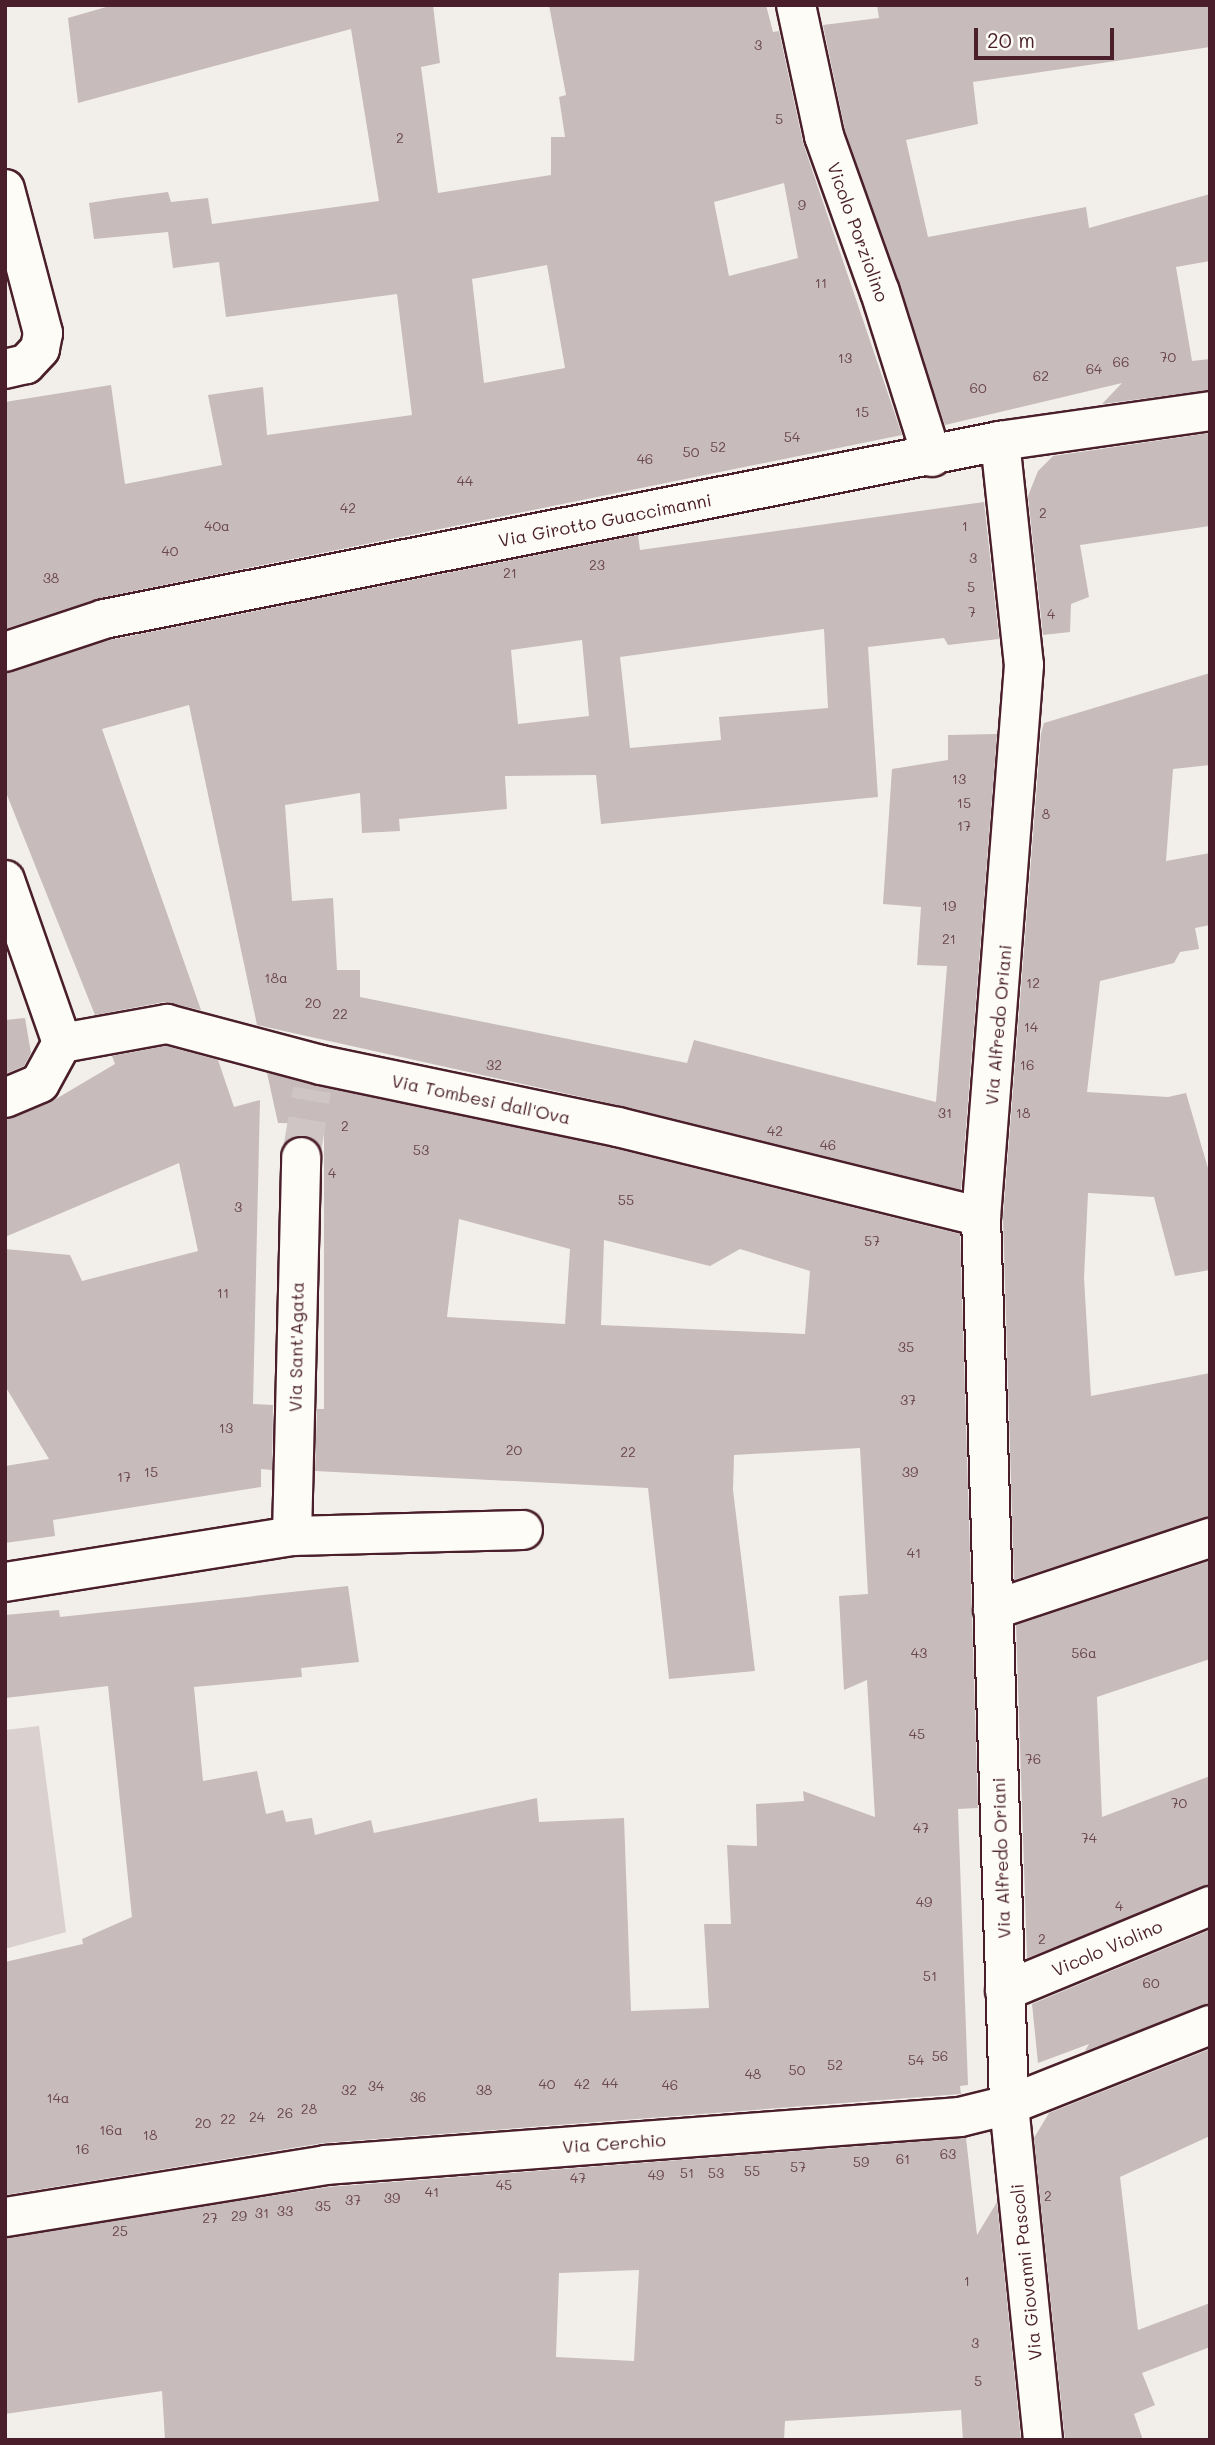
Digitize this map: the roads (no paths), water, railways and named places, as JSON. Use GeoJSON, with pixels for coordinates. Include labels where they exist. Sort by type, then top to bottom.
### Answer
{"type":"FeatureCollection","features":[{"type":"Feature","properties":{"kind":"street","name":"Vicolo Porziolino"},"geometry":{"type":"LineString","coordinates":[[796,5],[824,136],[880,292],[932,457]]}},
{"type":"Feature","properties":{"kind":"street"},"geometry":{"type":"LineString","coordinates":[[5,189],[43,333],[40,349],[26,364],[5,369]]}},
{"type":"Feature","properties":{"kind":"street","name":"Via Girotto Guaccimanni"},"geometry":{"type":"LineString","coordinates":[[5,652],[104,619],[932,457],[1000,441],[1210,411]]}},
{"type":"Feature","properties":{"kind":"street","name":"Via Alfredo Oriani"},"geometry":{"type":"LineString","coordinates":[[1000,441],[1024,665],[981,1217],[1009,2105]]}},
{"type":"Feature","properties":{"kind":"street"},"geometry":{"type":"LineString","coordinates":[[5,880],[62,1043],[40,1083],[5,1098]]}},
{"type":"Feature","properties":{"kind":"street","name":"Via Tombesi dall'Ova"},"geometry":{"type":"LineString","coordinates":[[62,1043],[167,1024],[316,1078],[618,1127],[981,1217]]}},
{"type":"Feature","properties":{"kind":"street","name":"Via Sant'Agata"},"geometry":{"type":"LineString","coordinates":[[292,1536],[300,1157]]}},
{"type":"Feature","properties":{"kind":"street"},"geometry":{"type":"LineString","coordinates":[[5,1582],[292,1536],[523,1530]]}},
{"type":"Feature","properties":{"kind":"street"},"geometry":{"type":"LineString","coordinates":[[993,1611],[1210,1538]]}},
{"type":"Feature","properties":{"kind":"street","name":"Vicolo Violino"},"geometry":{"type":"LineString","coordinates":[[1005,1991],[1210,1906]]}},
{"type":"Feature","properties":{"kind":"street","name":"Via Cerchio"},"geometry":{"type":"LineString","coordinates":[[5,2217],[325,2165],[960,2117],[1009,2105],[1210,2025]]}},
{"type":"Feature","properties":{"kind":"street","name":"Via Giovanni Pascoli"},"geometry":{"type":"LineString","coordinates":[[1009,2105],[1043,2440]]}},
{"type":"Feature","properties":{"kind":"tunnel"},"geometry":{"type":"LineString","coordinates":[[301,1157],[312,1090]]}}]}
